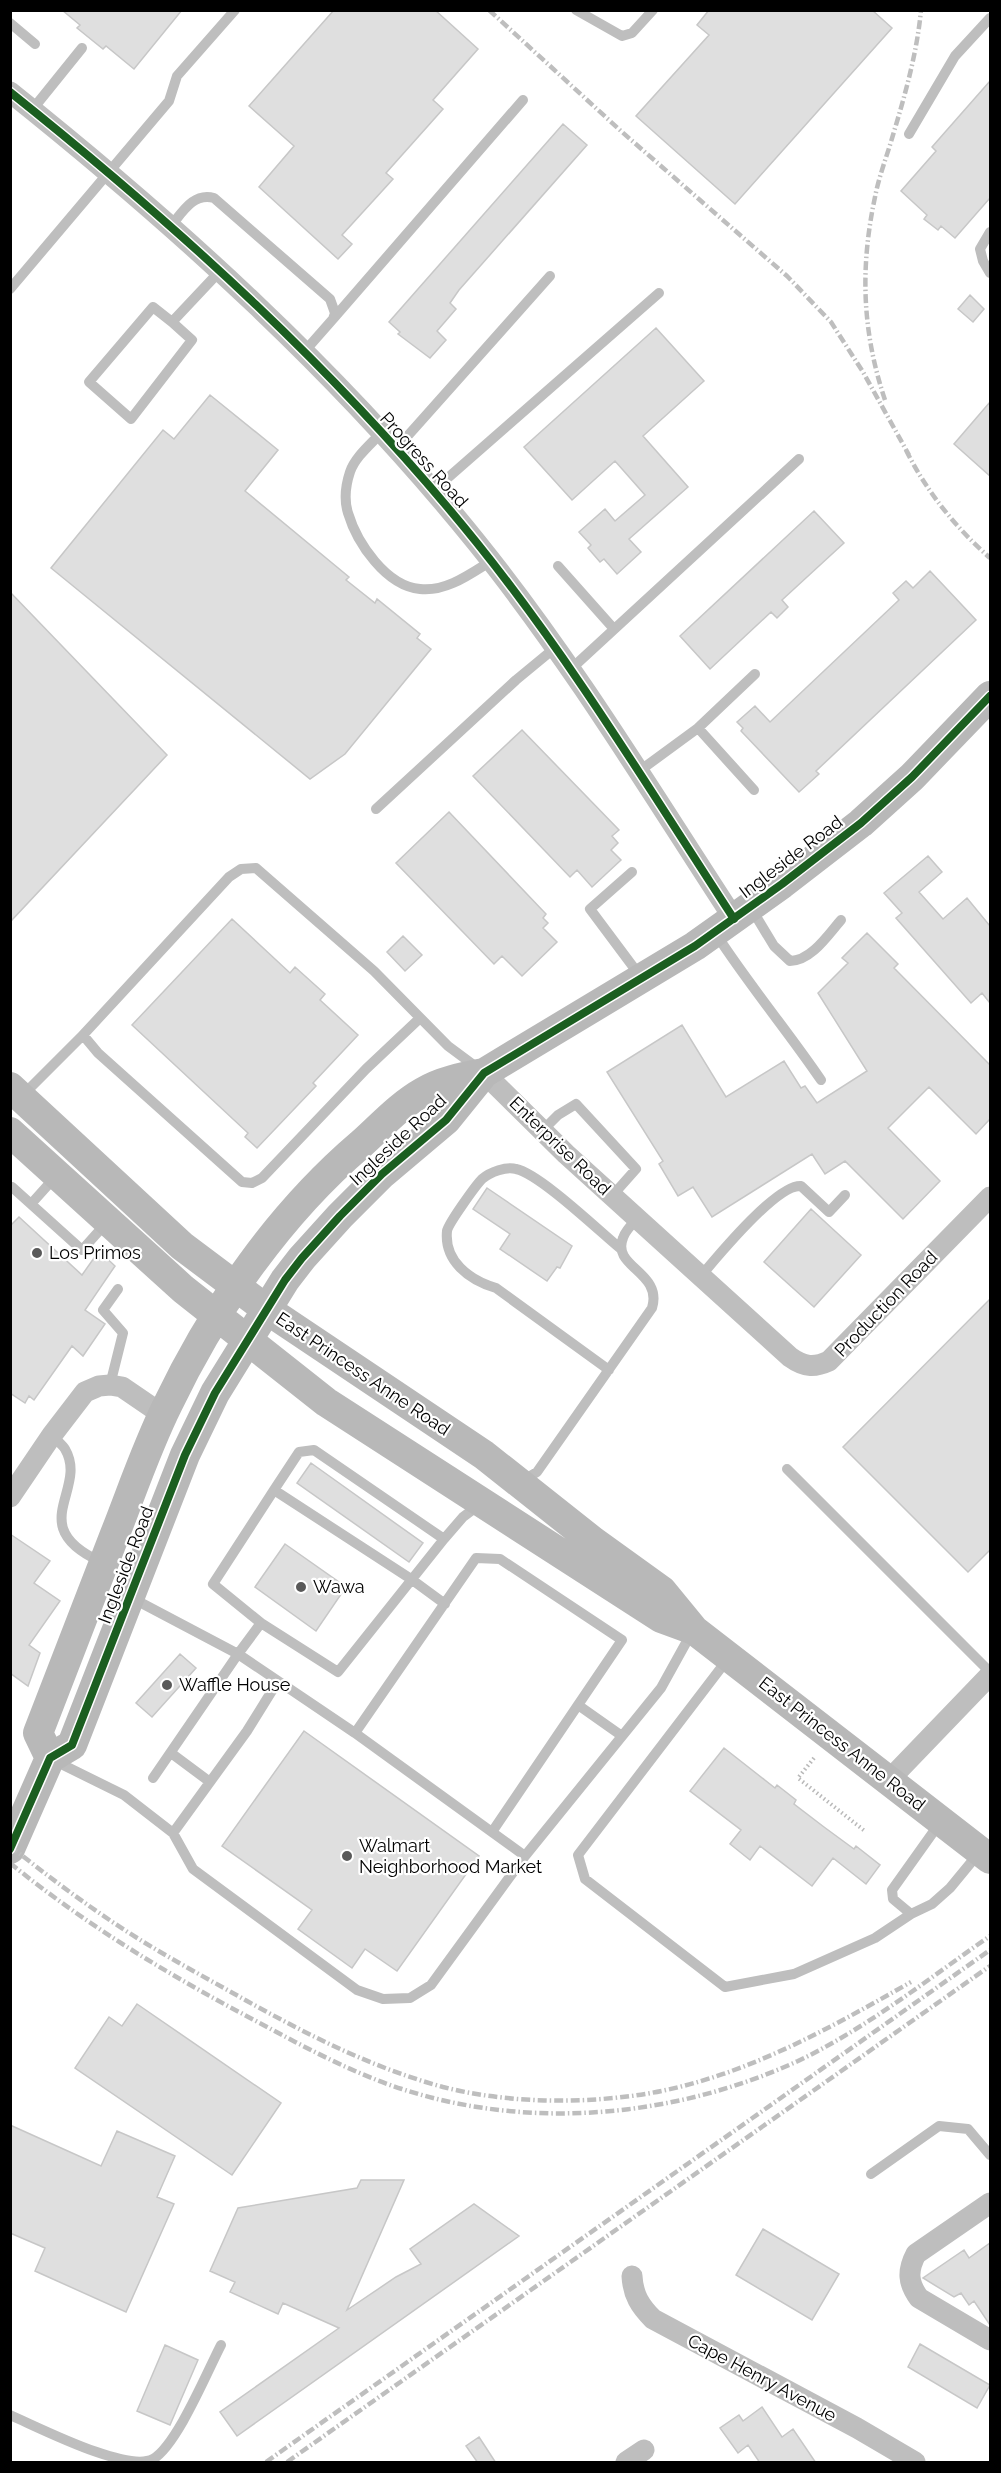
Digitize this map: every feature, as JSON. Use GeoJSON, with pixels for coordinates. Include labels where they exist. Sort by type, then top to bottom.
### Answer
{"type":"FeatureCollection","features":[{"type":"Feature","properties":{"kind":"street","name":"Progress Road"},"geometry":{"type":"LineString","coordinates":[[10,92],[108,173],[219,271],[304,352],[434,490],[556,647],[733,919]]}},
{"type":"Feature","properties":{"kind":"street","name":"Ingleside Road"},"geometry":{"type":"LineString","coordinates":[[484,1073],[456,1078],[424,1091],[401,1108],[345,1157],[311,1192],[255,1258],[236,1287],[163,1415],[104,1564],[38,1733],[50,1758],[72,1745],[185,1455],[214,1393],[285,1280],[339,1216],[382,1174],[446,1120],[484,1073],[642,979],[733,919],[878,808],[912,777],[990,696]]}},
{"type":"Feature","properties":{"kind":"street","name":"Enterprise Road"},"geometry":{"type":"LineString","coordinates":[[484,1073],[542,1131],[637,1218]]}},
{"type":"Feature","properties":{"kind":"street","name":"East Princess Anne Road"},"geometry":{"type":"LineString","coordinates":[[13,1090],[182,1246],[266,1309],[484,1455],[594,1542],[662,1590],[694,1629],[985,1855]]}},
{"type":"Feature","properties":{"kind":"street","name":"East Princess Anne Road"},"geometry":{"type":"LineString","coordinates":[[10,1132],[217,1317],[326,1402],[661,1618],[694,1629]]}},
{"type":"Feature","properties":{"kind":"street","name":"Production Road"},"geometry":{"type":"LineString","coordinates":[[637,1218],[799,1364],[819,1366],[830,1361],[990,1197]]}},
{"type":"Feature","properties":{"kind":"street"},"geometry":{"type":"LineString","coordinates":[[10,1497],[85,1392],[99,1386],[122,1387],[163,1415]]}},
{"type":"Feature","properties":{"kind":"street"},"geometry":{"type":"LineString","coordinates":[[889,1780],[990,1673]]}},
{"type":"Feature","properties":{"kind":"street"},"geometry":{"type":"LineString","coordinates":[[10,1849],[50,1758]]}},
{"type":"Feature","properties":{"kind":"street"},"geometry":{"type":"LineString","coordinates":[[990,2203],[916,2254],[910,2265],[909,2277],[912,2289],[919,2298],[990,2340]]}},
{"type":"Feature","properties":{"kind":"street","name":"Cape Henry Avenue"},"geometry":{"type":"LineString","coordinates":[[633,2276],[635,2296],[653,2319],[857,2428],[915,2463]]}},
{"type":"Feature","properties":{"kind":"street"},"geometry":{"type":"LineString","coordinates":[[626,2463],[644,2450]]}},
{"type":"Feature","properties":{"kind":"lane"},"geometry":{"type":"LineString","coordinates":[[10,289],[169,101],[177,76],[235,10]]}},
{"type":"Feature","properties":{"kind":"lane"},"geometry":{"type":"LineString","coordinates":[[576,10],[622,36],[632,33],[653,10]]}},
{"type":"Feature","properties":{"kind":"lane"},"geometry":{"type":"LineString","coordinates":[[909,134],[955,56],[990,18]]}},
{"type":"Feature","properties":{"kind":"lane"},"geometry":{"type":"LineString","coordinates":[[10,23],[35,44]]}},
{"type":"Feature","properties":{"kind":"lane"},"geometry":{"type":"LineString","coordinates":[[32,110],[82,48]]}},
{"type":"Feature","properties":{"kind":"lane"},"geometry":{"type":"LineString","coordinates":[[304,352],[523,100]]}},
{"type":"Feature","properties":{"kind":"lane"},"geometry":{"type":"LineString","coordinates":[[170,227],[192,201],[199,197],[214,198],[330,299],[335,313],[333,319]]}},
{"type":"Feature","properties":{"kind":"lane"},"geometry":{"type":"LineString","coordinates":[[990,232],[980,249],[983,261],[990,273]]}},
{"type":"Feature","properties":{"kind":"lane"},"geometry":{"type":"LineString","coordinates":[[172,322],[219,271]]}},
{"type":"Feature","properties":{"kind":"lane"},"geometry":{"type":"LineString","coordinates":[[396,449],[550,276]]}},
{"type":"Feature","properties":{"kind":"lane"},"geometry":{"type":"LineString","coordinates":[[434,490],[659,293]]}},
{"type":"Feature","properties":{"kind":"lane"},"geometry":{"type":"LineString","coordinates":[[153,307],[172,322],[192,340],[131,419],[89,382],[153,307]]}},
{"type":"Feature","properties":{"kind":"lane"},"geometry":{"type":"LineString","coordinates":[[381,433],[350,471],[345,497],[348,512],[358,534],[382,569],[409,587],[431,589],[463,578],[491,561]]}},
{"type":"Feature","properties":{"kind":"lane"},"geometry":{"type":"LineString","coordinates":[[571,669],[799,459]]}},
{"type":"Feature","properties":{"kind":"lane"},"geometry":{"type":"LineString","coordinates":[[558,566],[614,629]]}},
{"type":"Feature","properties":{"kind":"lane"},"geometry":{"type":"LineString","coordinates":[[376,809],[507,687],[556,647]]}},
{"type":"Feature","properties":{"kind":"lane"},"geometry":{"type":"LineString","coordinates":[[638,772],[698,728],[755,674]]}},
{"type":"Feature","properties":{"kind":"lane"},"geometry":{"type":"LineString","coordinates":[[698,728],[754,790]]}},
{"type":"Feature","properties":{"kind":"lane"},"geometry":{"type":"LineString","coordinates":[[13,1090],[83,1035],[229,877],[241,869],[256,868],[374,971],[448,1046],[484,1073]]}},
{"type":"Feature","properties":{"kind":"lane"},"geometry":{"type":"LineString","coordinates":[[632,872],[590,909],[642,979]]}},
{"type":"Feature","properties":{"kind":"lane"},"geometry":{"type":"LineString","coordinates":[[733,919],[774,946],[790,961],[799,961],[815,949],[841,920]]}},
{"type":"Feature","properties":{"kind":"lane"},"geometry":{"type":"LineString","coordinates":[[733,919],[745,979],[795,1041],[821,1080]]}},
{"type":"Feature","properties":{"kind":"lane"},"geometry":{"type":"LineString","coordinates":[[83,1035],[98,1053],[242,1182],[252,1183],[262,1178],[366,1069],[420,1018]]}},
{"type":"Feature","properties":{"kind":"lane"},"geometry":{"type":"LineString","coordinates":[[542,1131],[558,1115],[576,1104],[636,1170],[612,1196]]}},
{"type":"Feature","properties":{"kind":"lane"},"geometry":{"type":"LineString","coordinates":[[609,1370],[496,1288],[482,1284],[453,1261],[448,1247],[447,1229],[482,1178],[498,1170],[515,1168],[532,1175],[621,1249]]}},
{"type":"Feature","properties":{"kind":"lane"},"geometry":{"type":"LineString","coordinates":[[31,1204],[57,1174]]}},
{"type":"Feature","properties":{"kind":"lane"},"geometry":{"type":"LineString","coordinates":[[10,1188],[12,1186],[82,1250],[108,1221]]}},
{"type":"Feature","properties":{"kind":"lane"},"geometry":{"type":"LineString","coordinates":[[701,1276],[730,1241],[778,1196],[795,1186],[801,1186],[829,1212],[845,1194]]}},
{"type":"Feature","properties":{"kind":"lane"},"geometry":{"type":"LineString","coordinates":[[519,1483],[537,1472],[652,1308],[655,1298],[653,1288],[649,1281],[624,1258],[621,1249],[622,1240],[637,1218]]}},
{"type":"Feature","properties":{"kind":"lane"},"geometry":{"type":"LineString","coordinates":[[110,1385],[123,1333],[103,1310],[118,1290]]}},
{"type":"Feature","properties":{"kind":"lane"},"geometry":{"type":"LineString","coordinates":[[52,1436],[66,1450],[70,1473],[60,1512],[69,1541],[85,1555],[104,1564]]}},
{"type":"Feature","properties":{"kind":"lane"},"geometry":{"type":"LineString","coordinates":[[444,1539],[314,1450],[299,1452],[213,1584],[261,1623],[338,1672],[444,1539],[463,1517],[481,1503]]}},
{"type":"Feature","properties":{"kind":"lane"},"geometry":{"type":"LineString","coordinates":[[787,1469],[990,1673]]}},
{"type":"Feature","properties":{"kind":"lane"},"geometry":{"type":"LineString","coordinates":[[274,1490],[411,1579],[444,1604]]}},
{"type":"Feature","properties":{"kind":"lane"},"geometry":{"type":"LineString","coordinates":[[355,1733],[476,1558],[500,1559],[622,1640],[492,1832]]}},
{"type":"Feature","properties":{"kind":"lane"},"geometry":{"type":"LineString","coordinates":[[130,1597],[238,1654],[355,1733],[525,1856]]}},
{"type":"Feature","properties":{"kind":"lane"},"geometry":{"type":"LineString","coordinates":[[153,1778],[261,1623]]}},
{"type":"Feature","properties":{"kind":"lane"},"geometry":{"type":"LineString","coordinates":[[50,1758],[124,1795],[173,1833],[193,1869],[357,1990],[383,1999],[411,1998],[431,1984],[525,1856],[661,1688],[694,1629]]}},
{"type":"Feature","properties":{"kind":"lane"},"geometry":{"type":"LineString","coordinates":[[729,1657],[578,1855],[585,1879],[725,1987],[794,1974],[875,1938],[910,1914],[932,1904],[985,1855]]}},
{"type":"Feature","properties":{"kind":"lane"},"geometry":{"type":"LineString","coordinates":[[173,1833],[247,1731],[278,1681]]}},
{"type":"Feature","properties":{"kind":"lane"},"geometry":{"type":"LineString","coordinates":[[578,1705],[622,1736]]}},
{"type":"Feature","properties":{"kind":"lane"},"geometry":{"type":"LineString","coordinates":[[171,1753],[210,1782]]}},
{"type":"Feature","properties":{"kind":"lane"},"geometry":{"type":"LineString","coordinates":[[910,1914],[893,1899],[892,1890],[941,1821]]}},
{"type":"Feature","properties":{"kind":"lane"},"geometry":{"type":"LineString","coordinates":[[871,2174],[939,2126],[968,2129],[990,2155]]}},
{"type":"Feature","properties":{"kind":"lane"},"geometry":{"type":"LineString","coordinates":[[10,2415],[81,2446],[126,2462],[144,2463],[154,2458],[177,2431],[221,2345]]}},
{"type":"Feature","properties":{"kind":"path"},"geometry":{"type":"LineString","coordinates":[[814,1758],[798,1778],[866,1832]]}},
{"type":"Feature","properties":{"kind":"building"},"geometry":{"type":"Polygon","coordinates":[[[62,10],[182,10],[134,69],[106,46],[103,49],[77,28],[80,25],[62,10]]]}},
{"type":"Feature","properties":{"kind":"building"},"geometry":{"type":"Polygon","coordinates":[[[334,10],[435,10],[478,49],[433,100],[443,109],[386,173],[393,179],[342,235],[352,244],[338,259],[259,187],[294,146],[249,106],[334,10]]]}},
{"type":"Feature","properties":{"kind":"building"},"geometry":{"type":"Polygon","coordinates":[[[709,10],[872,10],[892,28],[735,204],[636,116],[709,35],[697,25],[709,10]]]}},
{"type":"Feature","properties":{"kind":"building"},"geometry":{"type":"Polygon","coordinates":[[[990,81],[990,198],[955,238],[941,226],[938,230],[924,219],[927,215],[901,191],[936,151],[932,147],[990,81]]]}},
{"type":"Feature","properties":{"kind":"building"},"geometry":{"type":"Polygon","coordinates":[[[563,124],[587,145],[459,290],[450,303],[456,309],[437,331],[446,340],[430,358],[398,334],[400,332],[389,322],[563,124]]]}},
{"type":"Feature","properties":{"kind":"building"},"geometry":{"type":"Polygon","coordinates":[[[970,295],[984,309],[973,322],[958,309],[970,295]]]}},
{"type":"Feature","properties":{"kind":"building"},"geometry":{"type":"Polygon","coordinates":[[[656,328],[704,381],[643,436],[688,487],[629,539],[641,552],[617,574],[604,559],[600,562],[588,548],[591,545],[579,532],[605,509],[615,521],[645,495],[615,461],[572,500],[524,447],[656,328]]]}},
{"type":"Feature","properties":{"kind":"building"},"geometry":{"type":"Polygon","coordinates":[[[210,395],[278,450],[245,491],[349,577],[346,580],[375,603],[377,599],[420,634],[417,638],[431,649],[345,754],[310,779],[51,568],[163,430],[174,439],[210,395]]]}},
{"type":"Feature","properties":{"kind":"building"},"geometry":{"type":"Polygon","coordinates":[[[990,402],[990,476],[954,444],[990,402]]]}},
{"type":"Feature","properties":{"kind":"building"},"geometry":{"type":"Polygon","coordinates":[[[814,511],[844,543],[782,600],[788,607],[777,618],[771,612],[710,669],[680,636],[814,511]]]}},
{"type":"Feature","properties":{"kind":"building"},"geometry":{"type":"Polygon","coordinates":[[[930,571],[976,620],[816,771],[819,774],[799,792],[741,731],[743,728],[737,722],[755,706],[770,722],[899,600],[893,593],[906,581],[913,588],[930,571]]]}},
{"type":"Feature","properties":{"kind":"building"},"geometry":{"type":"Polygon","coordinates":[[[10,592],[167,755],[10,922],[10,592]]]}},
{"type":"Feature","properties":{"kind":"building"},"geometry":{"type":"Polygon","coordinates":[[[522,730],[619,830],[612,836],[618,843],[611,850],[621,860],[592,887],[577,870],[570,877],[473,776],[522,730]]]}},
{"type":"Feature","properties":{"kind":"building"},"geometry":{"type":"Polygon","coordinates":[[[449,812],[546,914],[543,918],[548,923],[543,928],[557,942],[522,976],[502,956],[494,964],[396,863],[449,812]]]}},
{"type":"Feature","properties":{"kind":"building"},"geometry":{"type":"Polygon","coordinates":[[[928,856],[942,872],[919,892],[943,919],[967,898],[990,926],[990,1003],[982,993],[971,1003],[896,918],[902,913],[884,893],[928,856]]]}},
{"type":"Feature","properties":{"kind":"building"},"geometry":{"type":"Polygon","coordinates":[[[232,919],[290,973],[295,967],[325,994],[320,1000],[358,1035],[313,1083],[316,1086],[257,1148],[245,1137],[248,1133],[132,1025],[232,919]]]}},
{"type":"Feature","properties":{"kind":"building"},"geometry":{"type":"Polygon","coordinates":[[[867,933],[898,964],[894,968],[990,1065],[990,1119],[976,1134],[929,1087],[888,1128],[940,1181],[903,1219],[845,1161],[825,1174],[812,1154],[712,1217],[693,1187],[678,1196],[659,1164],[663,1161],[607,1072],[682,1025],[726,1097],[784,1061],[801,1088],[805,1086],[817,1103],[867,1071],[818,993],[848,963],[842,958],[867,933]]]}},
{"type":"Feature","properties":{"kind":"building"},"geometry":{"type":"Polygon","coordinates":[[[403,936],[422,955],[405,971],[387,952],[403,936]]]}},
{"type":"Feature","properties":{"kind":"building"},"geometry":{"type":"Polygon","coordinates":[[[487,1188],[572,1246],[560,1268],[557,1267],[547,1281],[500,1249],[510,1234],[473,1209],[487,1188]]]}},
{"type":"Feature","properties":{"kind":"building"},"geometry":{"type":"Polygon","coordinates":[[[811,1209],[861,1255],[814,1307],[764,1262],[811,1209]]]}},
{"type":"Feature","properties":{"kind":"building"},"geometry":{"type":"Polygon","coordinates":[[[19,1217],[82,1275],[99,1251],[115,1266],[85,1310],[105,1324],[83,1356],[72,1346],[34,1400],[29,1396],[25,1403],[10,1393],[10,1226],[19,1217]]]}},
{"type":"Feature","properties":{"kind":"building"},"geometry":{"type":"Polygon","coordinates":[[[990,1299],[990,1550],[968,1572],[843,1447],[990,1299]]]}},
{"type":"Feature","properties":{"kind":"building","name":"Wawa"},"geometry":{"type":"Polygon","coordinates":[[[311,1463],[423,1543],[409,1562],[297,1483],[311,1463]]]}},
{"type":"Feature","properties":{"kind":"building"},"geometry":{"type":"Polygon","coordinates":[[[10,1534],[50,1561],[34,1583],[60,1601],[29,1645],[40,1653],[28,1686],[10,1673],[10,1534]]]}},
{"type":"Feature","properties":{"kind":"building","name":"Wawa"},"geometry":{"type":"Polygon","coordinates":[[[285,1544],[346,1587],[316,1631],[255,1587],[285,1544]]]}},
{"type":"Feature","properties":{"kind":"building"},"geometry":{"type":"Polygon","coordinates":[[[180,1654],[196,1668],[152,1717],[136,1703],[180,1654]]]}},
{"type":"Feature","properties":{"kind":"building"},"geometry":{"type":"Polygon","coordinates":[[[304,1731],[479,1856],[397,1971],[365,1949],[352,1968],[298,1929],[312,1910],[222,1846],[304,1731]]]}},
{"type":"Feature","properties":{"kind":"building"},"geometry":{"type":"Polygon","coordinates":[[[724,1748],[775,1788],[777,1785],[796,1800],[794,1804],[824,1827],[854,1849],[856,1846],[880,1865],[866,1884],[833,1858],[812,1886],[760,1846],[750,1860],[730,1844],[741,1830],[690,1791],[724,1748]]]}},
{"type":"Feature","properties":{"kind":"building"},"geometry":{"type":"Polygon","coordinates":[[[137,2004],[281,2103],[232,2175],[75,2068],[109,2017],[122,2026],[137,2004]]]}},
{"type":"Feature","properties":{"kind":"building"},"geometry":{"type":"Polygon","coordinates":[[[10,2125],[101,2166],[117,2131],[175,2156],[157,2197],[174,2204],[126,2312],[35,2271],[45,2248],[10,2233],[10,2125]]]}},
{"type":"Feature","properties":{"kind":"building"},"geometry":{"type":"Polygon","coordinates":[[[361,2180],[404,2180],[347,2310],[396,2277],[421,2264],[410,2249],[474,2204],[519,2236],[237,2436],[220,2412],[339,2328],[283,2303],[278,2314],[230,2292],[235,2282],[210,2271],[238,2208],[357,2188],[361,2180]]]}},
{"type":"Feature","properties":{"kind":"building"},"geometry":{"type":"Polygon","coordinates":[[[763,2229],[839,2274],[812,2320],[736,2275],[763,2229]]]}},
{"type":"Feature","properties":{"kind":"building"},"geometry":{"type":"Polygon","coordinates":[[[990,2243],[990,2325],[974,2301],[969,2305],[961,2293],[954,2297],[923,2278],[964,2250],[969,2258],[990,2243]]]}},
{"type":"Feature","properties":{"kind":"building"},"geometry":{"type":"Polygon","coordinates":[[[920,2344],[990,2385],[977,2408],[908,2367],[920,2344]]]}},
{"type":"Feature","properties":{"kind":"building"},"geometry":{"type":"Polygon","coordinates":[[[165,2345],[198,2360],[170,2425],[137,2411],[165,2345]]]}},
{"type":"Feature","properties":{"kind":"building"},"geometry":{"type":"Polygon","coordinates":[[[762,2407],[782,2437],[793,2429],[816,2463],[760,2463],[748,2445],[738,2453],[720,2428],[739,2415],[743,2421],[762,2407]]]}},
{"type":"Feature","properties":{"kind":"building"},"geometry":{"type":"Polygon","coordinates":[[[479,2437],[496,2463],[478,2463],[466,2446],[479,2437]]]}},
{"type":"Feature","properties":{"kind":"railway"},"geometry":{"type":"LineString","coordinates":[[489,10],[622,132],[787,276],[831,322],[863,372],[909,455]]}},
{"type":"Feature","properties":{"kind":"railway"},"geometry":{"type":"LineString","coordinates":[[885,400],[877,374],[868,324],[867,249],[877,189],[910,74],[921,10]]}},
{"type":"Feature","properties":{"kind":"railway"},"geometry":{"type":"LineString","coordinates":[[906,450],[923,480],[943,508],[990,558]]}},
{"type":"Feature","properties":{"kind":"railway"},"geometry":{"type":"LineString","coordinates":[[10,1846],[130,1934],[294,2027],[367,2061],[417,2079],[443,2087],[489,2096],[560,2101],[608,2099],[669,2089],[705,2080],[811,2037],[911,1982]]}},
{"type":"Feature","properties":{"kind":"railway"},"geometry":{"type":"LineString","coordinates":[[10,1863],[64,1905],[150,1961],[209,1996],[319,2054],[402,2089],[451,2102],[501,2110],[552,2113],[603,2112],[653,2106],[703,2095],[751,2080],[798,2061],[848,2034],[990,1936]]}},
{"type":"Feature","properties":{"kind":"railway"},"geometry":{"type":"LineString","coordinates":[[266,2462],[990,1950]]}},
{"type":"Feature","properties":{"kind":"railway"},"geometry":{"type":"LineString","coordinates":[[287,2462],[990,1966]]}},
{"type":"Feature","properties":{"kind":"cycle path"},"geometry":{"type":"LineString","coordinates":[[10,92],[135,196],[256,305],[370,420],[425,481],[477,543],[546,634],[734,919]]}},
{"type":"Feature","properties":{"kind":"cycle path"},"geometry":{"type":"LineString","coordinates":[[10,1849],[50,1758],[72,1745],[185,1455],[215,1393],[285,1280],[302,1258],[382,1174],[446,1120],[484,1073],[695,946],[782,884],[861,823],[912,777],[990,696]]}},
{"type":"Feature","properties":{"kind":"place","name":"Los Primos"},"geometry":{"type":"Point","coordinates":[37,1253]}},
{"type":"Feature","properties":{"kind":"place","name":"Wawa"},"geometry":{"type":"Point","coordinates":[301,1587]}},
{"type":"Feature","properties":{"kind":"place","name":"Waffle House"},"geometry":{"type":"Point","coordinates":[167,1685]}},
{"type":"Feature","properties":{"kind":"place","name":"Walmart Neighborhood Market"},"geometry":{"type":"Point","coordinates":[347,1856]}}]}
